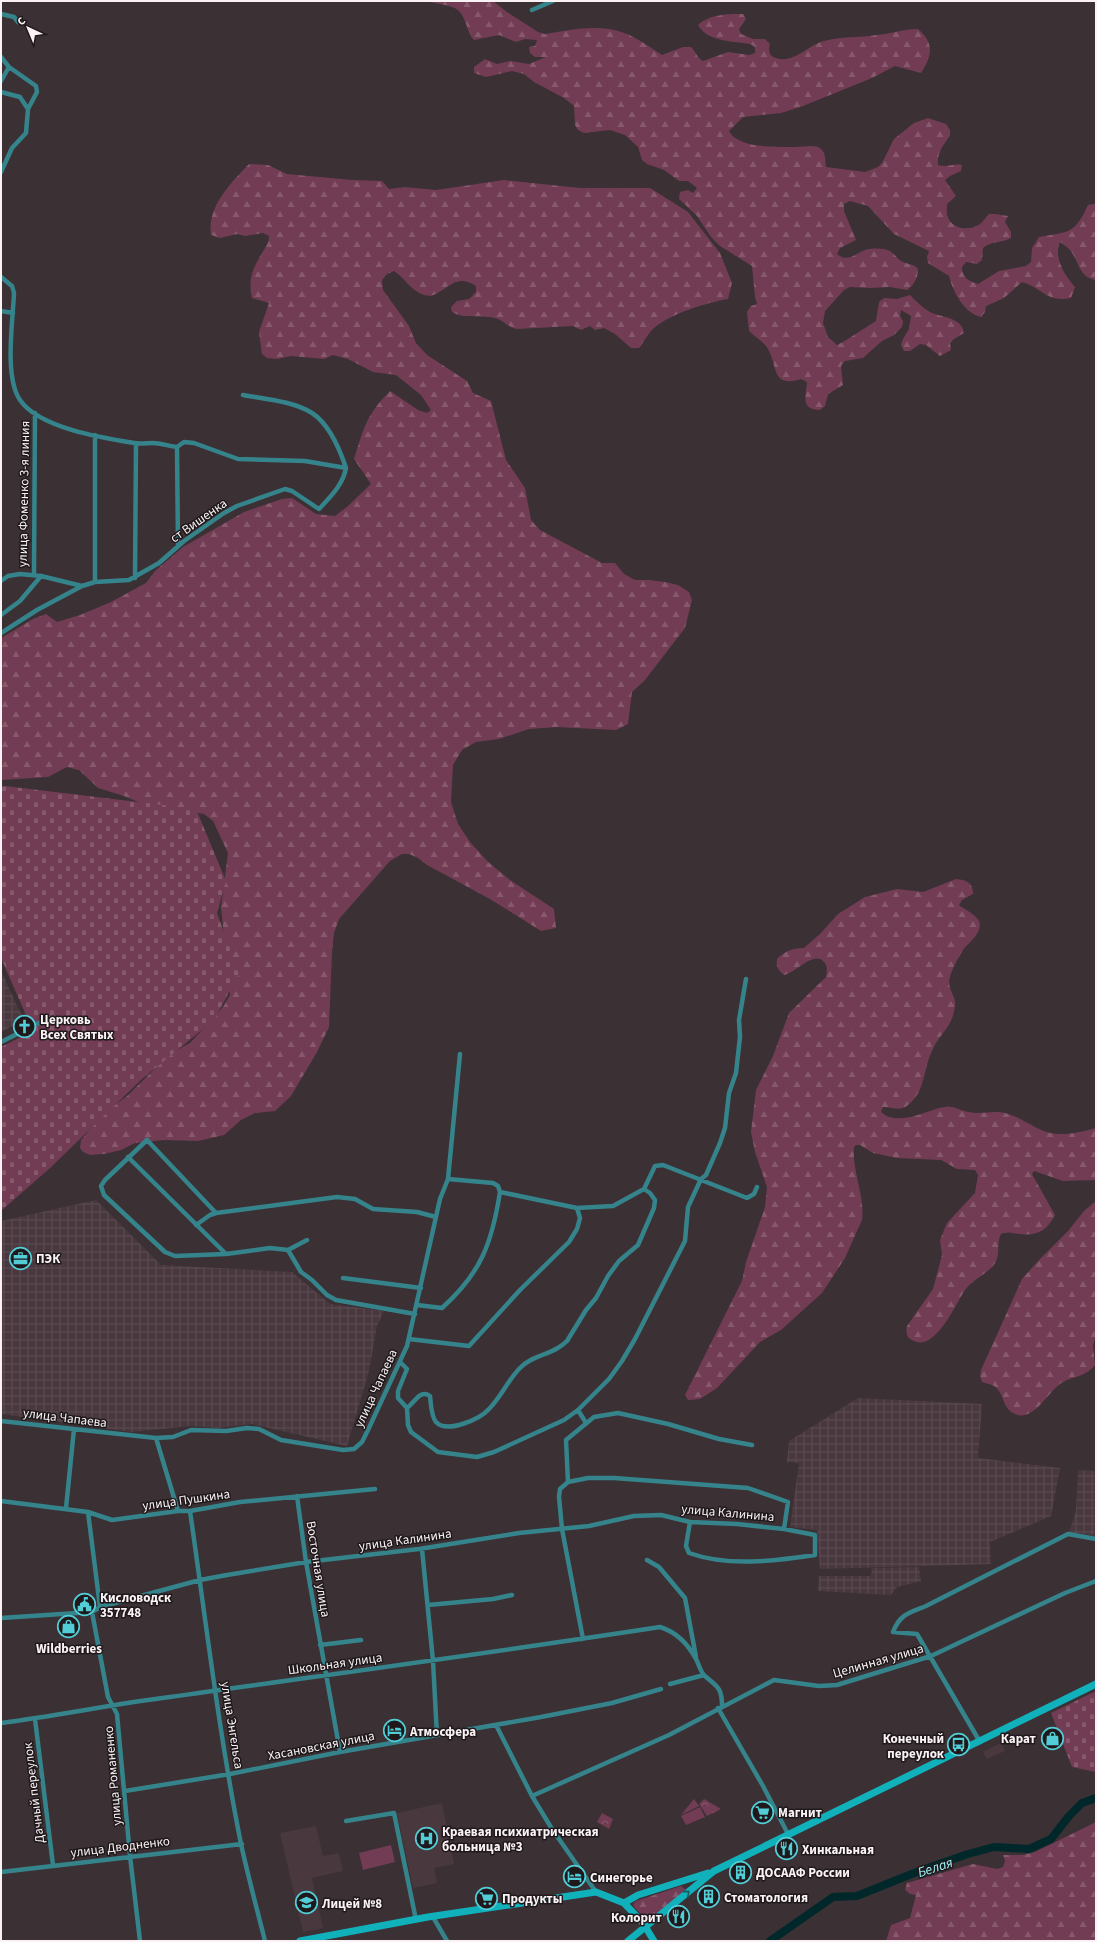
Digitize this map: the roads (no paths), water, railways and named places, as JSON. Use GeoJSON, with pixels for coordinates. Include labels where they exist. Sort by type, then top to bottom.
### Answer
{"type":"FeatureCollection","features":[{"type":"Feature","properties":{"kind":"street"},"geometry":{"type":"LineString","coordinates":[[532,10],[554,1]]}},
{"type":"Feature","properties":{"kind":"street"},"geometry":{"type":"LineString","coordinates":[[1,14],[14,17],[18,22]]}},
{"type":"Feature","properties":{"kind":"street"},"geometry":{"type":"LineString","coordinates":[[1,56],[9,67],[36,86],[37,92],[28,109],[26,133],[12,148],[1,172]]}},
{"type":"Feature","properties":{"kind":"street"},"geometry":{"type":"LineString","coordinates":[[1,81],[9,67]]}},
{"type":"Feature","properties":{"kind":"street"},"geometry":{"type":"LineString","coordinates":[[1,92],[20,97],[28,109]]}},
{"type":"Feature","properties":{"kind":"street","name":"улица Фоменко 3-я линия"},"geometry":{"type":"LineString","coordinates":[[1,276],[12,286],[14,292],[10,352],[14,381],[20,400],[35,413],[66,429],[136,444],[154,443],[176,447],[184,442],[194,443],[238,459],[305,462],[346,468]]}},
{"type":"Feature","properties":{"kind":"street"},"geometry":{"type":"LineString","coordinates":[[1,311],[13,313]]}},
{"type":"Feature","properties":{"kind":"street"},"geometry":{"type":"LineString","coordinates":[[243,396],[280,402],[311,412],[321,421],[328,431],[346,468]]}},
{"type":"Feature","properties":{"kind":"street","name":"улица Фоменко 3-я линия"},"geometry":{"type":"LineString","coordinates":[[34,575],[35,413]]}},
{"type":"Feature","properties":{"kind":"street"},"geometry":{"type":"LineString","coordinates":[[94,435],[95,582]]}},
{"type":"Feature","properties":{"kind":"street"},"geometry":{"type":"LineString","coordinates":[[135,578],[136,444]]}},
{"type":"Feature","properties":{"kind":"street"},"geometry":{"type":"LineString","coordinates":[[176,447],[178,546]]}},
{"type":"Feature","properties":{"kind":"street","name":"ст Вишенка"},"geometry":{"type":"LineString","coordinates":[[1,633],[37,610],[82,586],[95,582],[129,580],[135,578],[159,563],[178,546],[224,513],[237,506],[285,489],[292,491],[319,510],[338,488],[343,480],[346,468]]}},
{"type":"Feature","properties":{"kind":"street"},"geometry":{"type":"LineString","coordinates":[[1,581],[8,576],[34,575],[82,586]]}},
{"type":"Feature","properties":{"kind":"street"},"geometry":{"type":"LineString","coordinates":[[1,615],[20,601],[42,576]]}},
{"type":"Feature","properties":{"kind":"street"},"geometry":{"type":"LineString","coordinates":[[400,1362],[406,1366],[407,1369],[398,1392],[398,1398],[407,1408],[408,1425],[412,1432],[438,1452],[477,1457],[494,1452],[564,1420],[578,1410],[608,1379],[622,1361],[635,1339],[685,1241],[688,1207],[701,1179],[706,1175],[725,1128],[729,1093],[736,1073],[740,1036],[739,1020],[746,979]]}},
{"type":"Feature","properties":{"kind":"street"},"geometry":{"type":"LineString","coordinates":[[1,1042],[49,1018]]}},
{"type":"Feature","properties":{"kind":"street","name":"улица Чапаева"},"geometry":{"type":"LineString","coordinates":[[1,1421],[156,1438],[173,1437],[191,1430],[226,1430],[247,1428],[259,1429],[281,1440],[342,1450],[354,1449],[362,1442],[400,1362],[415,1314],[436,1217],[448,1179],[460,1054]]}},
{"type":"Feature","properties":{"kind":"street"},"geometry":{"type":"LineString","coordinates":[[216,1213],[147,1140],[128,1157],[101,1186],[104,1195],[165,1252],[175,1256],[226,1254],[270,1248],[288,1250],[307,1240]]}},
{"type":"Feature","properties":{"kind":"street"},"geometry":{"type":"LineString","coordinates":[[128,1157],[226,1254]]}},
{"type":"Feature","properties":{"kind":"street"},"geometry":{"type":"LineString","coordinates":[[500,1192],[577,1208],[613,1206],[644,1189],[655,1166],[659,1164],[747,1198],[754,1194],[757,1187]]}},
{"type":"Feature","properties":{"kind":"street"},"geometry":{"type":"LineString","coordinates":[[417,1305],[442,1308],[471,1278],[486,1250],[497,1215],[500,1192],[498,1186],[492,1183],[448,1179]]}},
{"type":"Feature","properties":{"kind":"street"},"geometry":{"type":"LineString","coordinates":[[407,1408],[422,1393],[426,1393],[430,1396],[433,1415],[436,1422],[450,1427],[471,1421],[488,1411],[520,1368],[532,1358],[559,1349],[567,1341],[619,1261],[638,1245],[654,1208],[655,1200],[650,1193],[644,1189]]}},
{"type":"Feature","properties":{"kind":"street"},"geometry":{"type":"LineString","coordinates":[[196,1225],[210,1215],[216,1213],[344,1197],[355,1199],[373,1209],[425,1213],[436,1217]]}},
{"type":"Feature","properties":{"kind":"street"},"geometry":{"type":"LineString","coordinates":[[408,1339],[469,1346],[520,1290],[569,1242],[577,1229],[580,1218],[577,1208]]}},
{"type":"Feature","properties":{"kind":"street"},"geometry":{"type":"LineString","coordinates":[[288,1250],[300,1272],[312,1280],[327,1295],[336,1300],[415,1314]]}},
{"type":"Feature","properties":{"kind":"street"},"geometry":{"type":"LineString","coordinates":[[343,1278],[421,1288]]}},
{"type":"Feature","properties":{"kind":"street"},"geometry":{"type":"LineString","coordinates":[[578,1410],[586,1423]]}},
{"type":"Feature","properties":{"kind":"street"},"geometry":{"type":"LineString","coordinates":[[582,1639],[562,1529],[559,1497],[560,1489],[568,1482],[566,1440],[594,1417],[618,1413],[668,1424],[718,1439],[752,1445]]}},
{"type":"Feature","properties":{"kind":"street"},"geometry":{"type":"LineString","coordinates":[[66,1508],[74,1429]]}},
{"type":"Feature","properties":{"kind":"street"},"geometry":{"type":"LineString","coordinates":[[156,1438],[178,1511]]}},
{"type":"Feature","properties":{"kind":"street","name":"улица Калинина"},"geometry":{"type":"LineString","coordinates":[[568,1482],[588,1478],[614,1478],[748,1488],[788,1502],[784,1529]]}},
{"type":"Feature","properties":{"kind":"street","name":"улица Пушкина"},"geometry":{"type":"LineString","coordinates":[[1,1501],[66,1508],[88,1512],[112,1520],[178,1511],[190,1511],[240,1502],[375,1489]]}},
{"type":"Feature","properties":{"kind":"street","name":"Восточная улица"},"geometry":{"type":"LineString","coordinates":[[298,1496],[306,1562],[325,1676],[340,1752]]}},
{"type":"Feature","properties":{"kind":"street","name":"улица Энгельса"},"geometry":{"type":"LineString","coordinates":[[190,1511],[215,1690],[242,1844],[265,1941]]}},
{"type":"Feature","properties":{"kind":"street"},"geometry":{"type":"LineString","coordinates":[[88,1512],[100,1607]]}},
{"type":"Feature","properties":{"kind":"street","name":"улица Калинина"},"geometry":{"type":"LineString","coordinates":[[1,1618],[92,1612],[100,1607],[200,1580],[306,1562],[422,1549],[518,1534],[589,1526],[634,1516],[661,1515],[690,1522],[736,1524],[784,1529],[814,1535],[816,1555],[784,1560],[715,1560],[689,1553],[686,1546],[690,1522]]}},
{"type":"Feature","properties":{"kind":"street"},"geometry":{"type":"LineString","coordinates":[[980,1742],[917,1634],[893,1632],[897,1621],[902,1617],[1068,1534],[1096,1538]]}},
{"type":"Feature","properties":{"kind":"street"},"geometry":{"type":"LineString","coordinates":[[422,1549],[433,1661],[437,1736]]}},
{"type":"Feature","properties":{"kind":"street"},"geometry":{"type":"LineString","coordinates":[[647,1560],[659,1568],[685,1598],[696,1659],[704,1675],[710,1679],[720,1691],[720,1707],[788,1834]]}},
{"type":"Feature","properties":{"kind":"street","name":"Целинная улица"},"geometry":{"type":"LineString","coordinates":[[532,1796],[668,1735],[774,1680],[819,1686],[837,1685],[931,1656],[1065,1592],[1096,1581]]}},
{"type":"Feature","properties":{"kind":"street"},"geometry":{"type":"LineString","coordinates":[[428,1605],[494,1599],[512,1595]]}},
{"type":"Feature","properties":{"kind":"street","name":"улица Романенко"},"geometry":{"type":"LineString","coordinates":[[92,1612],[108,1697],[117,1714],[130,1856],[140,1941]]}},
{"type":"Feature","properties":{"kind":"street","name":"Школьная улица"},"geometry":{"type":"LineString","coordinates":[[1,1723],[112,1704],[433,1661],[660,1627],[672,1631],[696,1659]]}},
{"type":"Feature","properties":{"kind":"street"},"geometry":{"type":"LineString","coordinates":[[320,1645],[361,1640]]}},
{"type":"Feature","properties":{"kind":"street"},"geometry":{"type":"LineString","coordinates":[[670,1684],[704,1675]]}},
{"type":"Feature","properties":{"kind":"street"},"geometry":{"type":"LineString","coordinates":[[624,1903],[638,1895],[714,1871],[1096,1684]]}},
{"type":"Feature","properties":{"kind":"street","name":"Хасановская улица"},"geometry":{"type":"LineString","coordinates":[[125,1791],[230,1774],[340,1752],[437,1736],[612,1703],[661,1689]]}},
{"type":"Feature","properties":{"kind":"street","name":"Дачный переулок"},"geometry":{"type":"LineString","coordinates":[[36,1718],[52,1865]]}},
{"type":"Feature","properties":{"kind":"street"},"geometry":{"type":"LineString","coordinates":[[496,1725],[532,1796],[552,1829],[596,1892]]}},
{"type":"Feature","properties":{"kind":"street"},"geometry":{"type":"LineString","coordinates":[[346,1821],[394,1813],[416,1920]]}},
{"type":"Feature","properties":{"kind":"street","name":"улица Дводненко"},"geometry":{"type":"LineString","coordinates":[[1,1872],[242,1844]]}},
{"type":"Feature","properties":{"kind":"street"},"geometry":{"type":"LineString","coordinates":[[628,1941],[714,1871]]}},
{"type":"Feature","properties":{"kind":"street"},"geometry":{"type":"LineString","coordinates":[[300,1941],[433,1917],[596,1892],[624,1903],[646,1927],[654,1941]]}},
{"type":"Feature","properties":{"kind":"street"},"geometry":{"type":"LineString","coordinates":[[433,1917],[447,1941]]}},
{"type":"Feature","properties":{"kind":"waterway","name":"Белая"},"geometry":{"type":"LineString","coordinates":[[770,1941],[833,1897],[857,1896],[919,1871],[968,1854],[994,1847],[1029,1849],[1051,1839],[1069,1816],[1082,1803],[1096,1798]]}},
{"type":"Feature","properties":{"kind":"place","name":"Церковь Всех Святых"},"geometry":{"type":"Point","coordinates":[24,1026]}},
{"type":"Feature","properties":{"kind":"place","name":"ПЭК"},"geometry":{"type":"Point","coordinates":[21,1258]}},
{"type":"Feature","properties":{"kind":"place","name":"Кисловодск 357748"},"geometry":{"type":"Point","coordinates":[85,1604]}},
{"type":"Feature","properties":{"kind":"place","name":"Wildberries"},"geometry":{"type":"Point","coordinates":[69,1626]}},
{"type":"Feature","properties":{"kind":"place","name":"Атмосфера"},"geometry":{"type":"Point","coordinates":[394,1731]}},
{"type":"Feature","properties":{"kind":"place","name":"Карат"},"geometry":{"type":"Point","coordinates":[1052,1738]}},
{"type":"Feature","properties":{"kind":"place","name":"Конечный переулок"},"geometry":{"type":"Point","coordinates":[959,1745]}},
{"type":"Feature","properties":{"kind":"place","name":"Магнит"},"geometry":{"type":"Point","coordinates":[762,1812]}},
{"type":"Feature","properties":{"kind":"place","name":"Краевая психиатрическая больница №3"},"geometry":{"type":"Point","coordinates":[426,1838]}},
{"type":"Feature","properties":{"kind":"place","name":"Хинкальная"},"geometry":{"type":"Point","coordinates":[786,1849]}},
{"type":"Feature","properties":{"kind":"place","name":"ДОСААФ России"},"geometry":{"type":"Point","coordinates":[741,1872]}},
{"type":"Feature","properties":{"kind":"place","name":"Синегорье"},"geometry":{"type":"Point","coordinates":[574,1877]}},
{"type":"Feature","properties":{"kind":"place","name":"Стоматология"},"geometry":{"type":"Point","coordinates":[709,1897]}},
{"type":"Feature","properties":{"kind":"place","name":"Продукты"},"geometry":{"type":"Point","coordinates":[487,1898]}},
{"type":"Feature","properties":{"kind":"place","name":"Лицей №8"},"geometry":{"type":"Point","coordinates":[307,1903]}},
{"type":"Feature","properties":{"kind":"place","name":"Колорит"},"geometry":{"type":"Point","coordinates":[678,1917]}}]}
